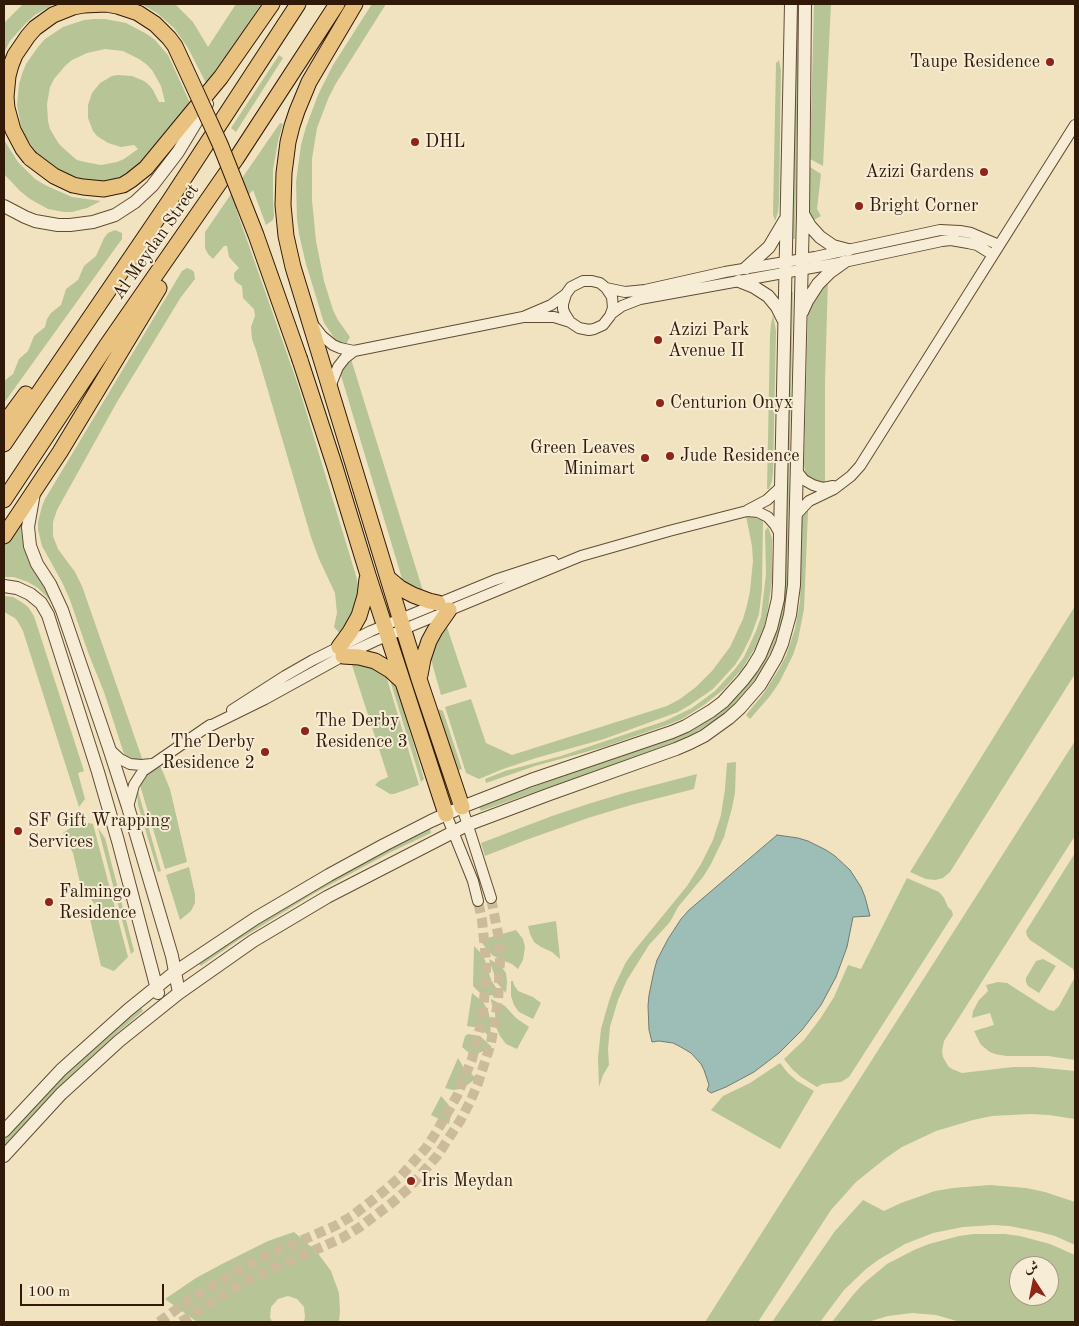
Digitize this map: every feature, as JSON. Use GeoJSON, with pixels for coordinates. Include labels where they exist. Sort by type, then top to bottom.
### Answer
{"type":"FeatureCollection","features":[{"type":"Feature","properties":{"kind":"main road"},"geometry":{"type":"LineString","coordinates":[[272,4],[221,77],[146,168],[123,185],[93,189],[73,185],[54,176],[30,158],[23,149],[13,130],[7,108],[8,76],[13,60],[21,45],[35,28],[53,16],[73,7],[95,4],[128,9],[155,24],[175,46],[213,129],[256,235],[300,360],[446,814]]}},
{"type":"Feature","properties":{"kind":"main road","name":"Al Meydan Street"},"geometry":{"type":"LineString","coordinates":[[4,444],[195,162],[298,4]]}},
{"type":"Feature","properties":{"kind":"main road","name":"Al Meydan Street"},"geometry":{"type":"LineString","coordinates":[[4,500],[107,345],[210,198],[337,4]]}},
{"type":"Feature","properties":{"kind":"main road"},"geometry":{"type":"LineString","coordinates":[[355,4],[317,68],[303,96],[292,126],[286,157],[283,197],[286,236],[291,259],[419,679],[462,807]]}},
{"type":"Feature","properties":{"kind":"main road"},"geometry":{"type":"LineString","coordinates":[[4,536],[70,436],[176,261],[210,198]]}},
{"type":"Feature","properties":{"kind":"main road"},"geometry":{"type":"LineString","coordinates":[[4,424],[44,372],[76,337]]}},
{"type":"Feature","properties":{"kind":"main road"},"geometry":{"type":"LineString","coordinates":[[368,575],[361,611],[341,651],[375,662],[390,670],[403,682]]}},
{"type":"Feature","properties":{"kind":"main road"},"geometry":{"type":"LineString","coordinates":[[388,578],[412,595],[444,606],[429,641],[419,679]]}},
{"type":"Feature","properties":{"kind":"street"},"geometry":{"type":"LineString","coordinates":[[4,1131],[90,1042],[156,987],[175,972],[292,896],[384,845],[462,807],[532,780],[672,732],[699,719],[723,702],[752,668],[771,628],[778,599],[791,4]]}},
{"type":"Feature","properties":{"kind":"street"},"geometry":{"type":"LineString","coordinates":[[4,1156],[34,1122],[119,1041],[161,1006],[253,941],[327,896],[467,825],[683,746],[704,736],[740,708],[760,685],[776,658],[787,630],[793,592],[803,214],[805,4]]}},
{"type":"Feature","properties":{"kind":"street"},"geometry":{"type":"LineString","coordinates":[[4,206],[36,221],[47,224],[70,225],[93,222],[110,217],[125,209],[144,195],[174,158],[201,116],[221,77]]}},
{"type":"Feature","properties":{"kind":"street"},"geometry":{"type":"LineString","coordinates":[[795,516],[809,501],[839,485],[856,471],[864,460],[1075,125]]}},
{"type":"Feature","properties":{"kind":"street"},"geometry":{"type":"LineString","coordinates":[[803,214],[810,226],[820,237],[846,256]]}},
{"type":"Feature","properties":{"kind":"street"},"geometry":{"type":"LineString","coordinates":[[746,268],[769,247],[787,216]]}},
{"type":"Feature","properties":{"kind":"street"},"geometry":{"type":"LineString","coordinates":[[800,319],[807,301],[818,284],[846,256],[909,236],[940,230],[971,233],[999,245]]}},
{"type":"Feature","properties":{"kind":"street"},"geometry":{"type":"LineString","coordinates":[[611,314],[622,306],[640,299],[739,281],[786,267],[846,256],[951,240],[977,245],[993,255]]}},
{"type":"Feature","properties":{"kind":"street"},"geometry":{"type":"LineString","coordinates":[[522,318],[551,306],[566,294],[574,284],[583,281],[596,282],[606,288],[619,291],[638,291],[746,268],[786,267]]}},
{"type":"Feature","properties":{"kind":"street"},"geometry":{"type":"LineString","coordinates":[[739,281],[754,287],[768,296],[778,307],[784,320]]}},
{"type":"Feature","properties":{"kind":"street"},"geometry":{"type":"LineString","coordinates":[[566,294],[564,314],[570,322],[579,328],[589,330],[603,325],[611,314],[612,297],[606,288]]}},
{"type":"Feature","properties":{"kind":"street"},"geometry":{"type":"LineString","coordinates":[[310,320],[327,341],[340,348],[354,351],[522,318],[550,317],[570,322]]}},
{"type":"Feature","properties":{"kind":"street"},"geometry":{"type":"LineString","coordinates":[[330,388],[338,367],[354,351]]}},
{"type":"Feature","properties":{"kind":"street"},"geometry":{"type":"LineString","coordinates":[[796,470],[804,480],[818,487],[828,488],[839,485]]}},
{"type":"Feature","properties":{"kind":"street"},"geometry":{"type":"LineString","coordinates":[[128,807],[136,781],[143,771],[204,729],[273,695],[341,651],[509,575],[747,511],[767,500],[781,487]]}},
{"type":"Feature","properties":{"kind":"street"},"geometry":{"type":"LineString","coordinates":[[34,490],[28,527],[30,546],[62,610],[128,807],[172,956],[179,993]]}},
{"type":"Feature","properties":{"kind":"street"},"geometry":{"type":"LineString","coordinates":[[747,511],[758,512],[768,517],[780,534]]}},
{"type":"Feature","properties":{"kind":"street"},"geometry":{"type":"LineString","coordinates":[[4,586],[17,588],[30,594],[41,603],[48,615],[118,841],[161,1006]]}},
{"type":"Feature","properties":{"kind":"street"},"geometry":{"type":"LineString","coordinates":[[108,748],[120,759],[130,764],[153,764]]}},
{"type":"Feature","properties":{"kind":"street"},"geometry":{"type":"LineString","coordinates":[[462,807],[491,898]]}},
{"type":"Feature","properties":{"kind":"street"},"geometry":{"type":"LineString","coordinates":[[446,814],[473,881],[478,901]]}},
{"type":"Feature","properties":{"kind":"green space"},"geometry":{"type":"Polygon","coordinates":[[[23,4],[54,4],[35,15],[26,23],[10,41],[4,53],[4,23],[23,4]]]}},
{"type":"Feature","properties":{"kind":"green space"},"geometry":{"type":"Polygon","coordinates":[[[141,4],[175,4],[193,22],[208,47],[236,4],[261,4],[207,85],[188,48],[174,28],[157,13],[141,4]]]}},
{"type":"Feature","properties":{"kind":"green space"},"geometry":{"type":"Polygon","coordinates":[[[372,4],[386,4],[328,99],[317,128],[312,159],[312,200],[316,241],[324,281],[333,310],[350,337],[345,346],[335,339],[324,323],[306,264],[297,219],[296,182],[301,145],[318,95],[333,65],[372,4]]]}},
{"type":"Feature","properties":{"kind":"green space"},"geometry":{"type":"Polygon","coordinates":[[[797,4],[799,4],[795,239],[792,239],[797,4]]]}},
{"type":"Feature","properties":{"kind":"green space"},"geometry":{"type":"Polygon","coordinates":[[[814,4],[831,4],[823,166],[810,159],[814,4]]]}},
{"type":"Feature","properties":{"kind":"green space"},"geometry":{"type":"Polygon","coordinates":[[[105,19],[126,23],[154,39],[168,55],[191,105],[131,175],[111,181],[80,179],[61,172],[44,160],[25,136],[17,105],[22,74],[26,64],[38,47],[45,39],[63,27],[84,20],[105,19]],[[105,49],[87,53],[72,60],[54,79],[50,87],[47,104],[50,129],[59,144],[77,160],[101,165],[124,159],[138,149],[134,145],[121,147],[108,143],[93,131],[88,118],[88,105],[92,93],[100,83],[112,76],[132,76],[149,85],[159,102],[165,102],[161,86],[152,70],[139,59],[123,51],[105,49]]]}},
{"type":"Feature","properties":{"kind":"green space"},"geometry":{"type":"Polygon","coordinates":[[[279,55],[283,58],[236,132],[231,128],[279,55]]]}},
{"type":"Feature","properties":{"kind":"green space"},"geometry":{"type":"Polygon","coordinates":[[[779,60],[781,70],[779,201],[775,221],[773,214],[776,63],[779,60]]]}},
{"type":"Feature","properties":{"kind":"green space"},"geometry":{"type":"Polygon","coordinates":[[[280,123],[283,124],[273,170],[273,220],[266,225],[253,190],[236,209],[298,385],[357,579],[358,602],[342,636],[334,627],[337,613],[335,593],[311,537],[252,339],[251,327],[255,316],[254,309],[243,298],[242,286],[234,278],[234,273],[239,268],[229,257],[227,246],[224,246],[213,259],[205,248],[205,232],[280,123]]]}},
{"type":"Feature","properties":{"kind":"green space"},"geometry":{"type":"Polygon","coordinates":[[[4,140],[18,162],[35,179],[72,197],[101,201],[87,208],[64,212],[48,209],[30,199],[4,174],[4,140]]]}},
{"type":"Feature","properties":{"kind":"green space"},"geometry":{"type":"Polygon","coordinates":[[[810,167],[821,174],[817,209],[821,216],[812,221],[809,209],[810,167]]]}},
{"type":"Feature","properties":{"kind":"green space"},"geometry":{"type":"Polygon","coordinates":[[[115,230],[122,233],[122,239],[4,403],[4,381],[13,374],[19,359],[28,351],[34,336],[45,327],[51,313],[61,305],[66,289],[78,280],[84,266],[96,256],[104,238],[108,233],[115,230]]]}},
{"type":"Feature","properties":{"kind":"green space"},"geometry":{"type":"Polygon","coordinates":[[[187,268],[194,272],[195,279],[181,297],[117,402],[57,510],[53,522],[53,536],[58,549],[75,572],[82,586],[143,761],[138,761],[125,757],[104,692],[70,600],[42,546],[38,522],[45,499],[182,271],[187,268]]]}},
{"type":"Feature","properties":{"kind":"green space"},"geometry":{"type":"Polygon","coordinates":[[[828,280],[825,484],[810,479],[805,472],[804,464],[808,313],[809,307],[828,280]]]}},
{"type":"Feature","properties":{"kind":"green space"},"geometry":{"type":"Polygon","coordinates":[[[791,292],[793,292],[787,587],[779,633],[759,675],[729,709],[693,734],[666,746],[481,811],[479,807],[676,737],[708,720],[720,711],[775,634],[791,292]]]}},
{"type":"Feature","properties":{"kind":"green space"},"geometry":{"type":"Polygon","coordinates":[[[773,315],[776,331],[773,472],[772,481],[769,489],[767,489],[770,335],[773,315]]]}},
{"type":"Feature","properties":{"kind":"green space"},"geometry":{"type":"Polygon","coordinates":[[[351,359],[423,591],[418,594],[403,582],[340,372],[341,368],[351,359]]]}},
{"type":"Feature","properties":{"kind":"green space"},"geometry":{"type":"Polygon","coordinates":[[[805,510],[808,511],[804,609],[798,640],[779,683],[750,719],[746,715],[764,693],[779,669],[786,656],[795,629],[800,601],[802,519],[805,510]]]}},
{"type":"Feature","properties":{"kind":"green space"},"geometry":{"type":"Polygon","coordinates":[[[746,516],[763,520],[762,589],[759,614],[742,654],[735,665],[713,689],[678,712],[604,739],[536,758],[479,779],[466,773],[445,707],[471,699],[486,743],[512,755],[667,706],[696,687],[712,671],[730,647],[743,619],[750,591],[753,561],[746,516]]]}},
{"type":"Feature","properties":{"kind":"green space"},"geometry":{"type":"Polygon","coordinates":[[[20,521],[24,547],[50,600],[38,588],[28,582],[14,577],[4,577],[4,546],[20,521]]]}},
{"type":"Feature","properties":{"kind":"green space"},"geometry":{"type":"Polygon","coordinates":[[[768,527],[772,538],[772,580],[767,615],[755,648],[742,669],[724,689],[704,705],[670,724],[604,747],[535,766],[486,783],[485,779],[505,771],[561,756],[665,721],[692,708],[715,691],[744,657],[761,617],[766,574],[765,531],[768,527]]]}},
{"type":"Feature","properties":{"kind":"green space"},"geometry":{"type":"Polygon","coordinates":[[[4,596],[13,597],[23,603],[34,616],[84,771],[78,773],[85,799],[79,807],[23,631],[15,618],[4,612],[4,596]]]}},
{"type":"Feature","properties":{"kind":"green space"},"geometry":{"type":"Polygon","coordinates":[[[1075,606],[1075,674],[950,872],[943,878],[935,880],[926,879],[910,872],[1075,606]]]}},
{"type":"Feature","properties":{"kind":"green space"},"geometry":{"type":"Polygon","coordinates":[[[446,624],[467,687],[441,695],[430,656],[446,624]]]}},
{"type":"Feature","properties":{"kind":"green space"},"geometry":{"type":"Polygon","coordinates":[[[351,662],[358,662],[385,672],[419,785],[390,794],[375,785],[388,777],[351,662]]]}},
{"type":"Feature","properties":{"kind":"green space"},"geometry":{"type":"Polygon","coordinates":[[[390,680],[394,683],[398,692],[424,779],[421,782],[390,680]]]}},
{"type":"Feature","properties":{"kind":"green space"},"geometry":{"type":"Polygon","coordinates":[[[438,709],[443,711],[462,769],[457,771],[438,709]]]}},
{"type":"Feature","properties":{"kind":"green space"},"geometry":{"type":"Polygon","coordinates":[[[1075,741],[1075,836],[944,1041],[942,1051],[948,1066],[962,1073],[1013,1067],[1075,1071],[1075,1119],[1030,1114],[992,1116],[936,1131],[902,1147],[856,1182],[831,1210],[758,1322],[705,1322],[1075,741]]]}},
{"type":"Feature","properties":{"kind":"green space"},"geometry":{"type":"Polygon","coordinates":[[[736,762],[735,793],[724,837],[703,877],[678,907],[670,922],[649,945],[627,980],[618,1000],[610,1027],[609,1065],[599,1087],[598,1058],[601,1029],[614,987],[626,962],[687,886],[701,864],[713,840],[721,815],[727,763],[736,762]]]}},
{"type":"Feature","properties":{"kind":"green space"},"geometry":{"type":"Polygon","coordinates":[[[160,765],[170,789],[187,862],[165,869],[139,782],[160,765]]]}},
{"type":"Feature","properties":{"kind":"green space"},"geometry":{"type":"Polygon","coordinates":[[[697,774],[694,789],[588,818],[485,856],[481,843],[588,804],[697,774]]]}},
{"type":"Feature","properties":{"kind":"green space"},"geometry":{"type":"Polygon","coordinates":[[[138,791],[161,871],[158,872],[138,805],[138,791]]]}},
{"type":"Feature","properties":{"kind":"green space"},"geometry":{"type":"Polygon","coordinates":[[[80,822],[93,824],[128,957],[114,971],[101,966],[90,919],[99,913],[98,909],[82,891],[73,853],[68,843],[70,841],[63,833],[80,822]]]}},
{"type":"Feature","properties":{"kind":"green space"},"geometry":{"type":"Polygon","coordinates":[[[98,828],[105,838],[134,951],[131,954],[98,828]]]}},
{"type":"Feature","properties":{"kind":"green space"},"geometry":{"type":"Polygon","coordinates":[[[430,829],[431,833],[313,894],[237,941],[201,966],[198,963],[272,913],[389,848],[430,829]]]}},
{"type":"Feature","properties":{"kind":"green space"},"geometry":{"type":"Polygon","coordinates":[[[1075,853],[1075,977],[1073,969],[1030,940],[1026,931],[1075,853]]]}},
{"type":"Feature","properties":{"kind":"green space"},"geometry":{"type":"Polygon","coordinates":[[[189,867],[195,903],[191,911],[180,920],[166,875],[189,867]]]}},
{"type":"Feature","properties":{"kind":"green space"},"geometry":{"type":"Polygon","coordinates":[[[907,878],[939,892],[953,915],[849,1077],[841,1082],[822,1084],[817,1087],[801,1077],[784,1059],[804,1040],[820,1019],[834,997],[848,965],[861,969],[907,878]]]}},
{"type":"Feature","properties":{"kind":"green space"},"geometry":{"type":"Polygon","coordinates":[[[556,921],[560,959],[534,942],[528,926],[556,921]]]}},
{"type":"Feature","properties":{"kind":"green space"},"geometry":{"type":"Polygon","coordinates":[[[516,930],[523,939],[525,947],[523,960],[518,969],[512,964],[492,955],[481,942],[481,940],[516,930]]]}},
{"type":"Feature","properties":{"kind":"green space"},"geometry":{"type":"Polygon","coordinates":[[[474,946],[485,960],[491,980],[500,996],[487,995],[479,992],[473,986],[474,946]]]}},
{"type":"Feature","properties":{"kind":"green space"},"geometry":{"type":"Polygon","coordinates":[[[489,959],[500,965],[506,973],[506,993],[497,983],[489,959]]]}},
{"type":"Feature","properties":{"kind":"green space"},"geometry":{"type":"Polygon","coordinates":[[[1043,959],[1056,966],[1039,993],[1028,986],[1026,978],[1036,961],[1043,959]]]}},
{"type":"Feature","properties":{"kind":"green space"},"geometry":{"type":"Polygon","coordinates":[[[1075,977],[1075,1060],[1048,1056],[1006,1056],[990,1052],[981,1045],[974,1031],[994,1025],[990,1013],[972,1018],[973,1011],[979,1000],[988,991],[986,985],[998,982],[1007,983],[1049,1010],[1054,1011],[1059,1006],[1075,977]]]}},
{"type":"Feature","properties":{"kind":"green space"},"geometry":{"type":"Polygon","coordinates":[[[511,981],[513,981],[518,991],[533,997],[541,1003],[533,1019],[519,1012],[514,1005],[511,996],[511,981]]]}},
{"type":"Feature","properties":{"kind":"green space"},"geometry":{"type":"Polygon","coordinates":[[[472,993],[483,1002],[488,1010],[491,1038],[480,1028],[467,1026],[472,993]]]}},
{"type":"Feature","properties":{"kind":"green space"},"geometry":{"type":"Polygon","coordinates":[[[491,999],[505,1006],[516,1018],[529,1027],[517,1049],[506,1044],[500,1036],[496,1027],[491,999]]]}},
{"type":"Feature","properties":{"kind":"green space"},"geometry":{"type":"Polygon","coordinates":[[[141,1008],[143,1011],[66,1080],[4,1146],[4,1137],[56,1082],[112,1031],[141,1008]]]}},
{"type":"Feature","properties":{"kind":"green space"},"geometry":{"type":"Polygon","coordinates":[[[468,1034],[480,1036],[492,1047],[479,1053],[468,1052],[462,1047],[465,1036],[468,1034]]]}},
{"type":"Feature","properties":{"kind":"green space"},"geometry":{"type":"Polygon","coordinates":[[[458,1058],[465,1070],[477,1078],[461,1089],[445,1088],[458,1058]]]}},
{"type":"Feature","properties":{"kind":"green space"},"geometry":{"type":"Polygon","coordinates":[[[780,1063],[797,1081],[814,1091],[780,1149],[711,1110],[723,1096],[750,1083],[780,1063]]]}},
{"type":"Feature","properties":{"kind":"green space"},"geometry":{"type":"Polygon","coordinates":[[[441,1096],[450,1109],[449,1124],[431,1115],[441,1096]]]}},
{"type":"Feature","properties":{"kind":"green space"},"geometry":{"type":"Polygon","coordinates":[[[990,1185],[1026,1188],[1075,1202],[1075,1245],[1055,1236],[1009,1226],[963,1227],[933,1233],[905,1244],[866,1269],[844,1290],[820,1322],[772,1322],[835,1231],[863,1200],[884,1211],[935,1191],[990,1185]]]}},
{"type":"Feature","properties":{"kind":"green space"},"geometry":{"type":"Polygon","coordinates":[[[294,1232],[317,1252],[331,1271],[339,1293],[339,1322],[304,1322],[304,1307],[297,1299],[288,1296],[278,1299],[271,1307],[270,1317],[272,1322],[197,1322],[165,1299],[196,1278],[220,1265],[268,1241],[294,1232]]]}},
{"type":"Feature","properties":{"kind":"green space"},"geometry":{"type":"Polygon","coordinates":[[[974,1234],[1005,1234],[1050,1244],[1075,1255],[1075,1322],[960,1322],[936,1315],[912,1313],[888,1316],[868,1322],[832,1322],[863,1284],[887,1264],[929,1244],[974,1234]]]}},
{"type":"Feature","properties":{"kind":"water"},"geometry":{"type":"Polygon","coordinates":[[[777,835],[808,841],[835,856],[850,870],[861,887],[870,916],[853,917],[847,947],[836,977],[821,1005],[802,1030],[779,1053],[754,1072],[711,1093],[707,1090],[709,1085],[701,1064],[691,1053],[673,1043],[652,1042],[649,1030],[648,1006],[654,971],[657,960],[668,939],[689,910],[777,835]]]}},
{"type":"Feature","properties":{"kind":"tunnel"},"geometry":{"type":"LineString","coordinates":[[181,1322],[247,1281],[342,1238],[360,1227],[409,1188],[437,1156],[470,1102],[491,1043],[498,1002],[500,960],[499,939],[491,898]]}},
{"type":"Feature","properties":{"kind":"tunnel"},"geometry":{"type":"LineString","coordinates":[[159,1322],[192,1298],[241,1269],[335,1226],[352,1216],[399,1178],[426,1148],[457,1096],[472,1059],[482,1020],[486,960],[478,901]]}},
{"type":"Feature","properties":{"kind":"place","name":"Taupe Residence"},"geometry":{"type":"Point","coordinates":[1050,62]}},
{"type":"Feature","properties":{"kind":"place","name":"DHL"},"geometry":{"type":"Point","coordinates":[415,142]}},
{"type":"Feature","properties":{"kind":"place","name":"Azizi Gardens"},"geometry":{"type":"Point","coordinates":[984,172]}},
{"type":"Feature","properties":{"kind":"place","name":"Bright Corner"},"geometry":{"type":"Point","coordinates":[859,206]}},
{"type":"Feature","properties":{"kind":"place","name":"Azizi Park Avenue II"},"geometry":{"type":"Point","coordinates":[658,340]}},
{"type":"Feature","properties":{"kind":"place","name":"Centurion Onyx"},"geometry":{"type":"Point","coordinates":[660,403]}},
{"type":"Feature","properties":{"kind":"place","name":"Jude Residence"},"geometry":{"type":"Point","coordinates":[670,456]}},
{"type":"Feature","properties":{"kind":"place","name":"Green Leaves Minimart"},"geometry":{"type":"Point","coordinates":[645,458]}},
{"type":"Feature","properties":{"kind":"place","name":"The Derby Residence 3"},"geometry":{"type":"Point","coordinates":[305,731]}},
{"type":"Feature","properties":{"kind":"place","name":"The Derby Residence 2"},"geometry":{"type":"Point","coordinates":[265,752]}},
{"type":"Feature","properties":{"kind":"place","name":"SF Gift Wrapping Services"},"geometry":{"type":"Point","coordinates":[18,831]}},
{"type":"Feature","properties":{"kind":"place","name":"Falmingo Residence"},"geometry":{"type":"Point","coordinates":[49,902]}},
{"type":"Feature","properties":{"kind":"place","name":"Iris Meydan"},"geometry":{"type":"Point","coordinates":[411,1181]}}]}
